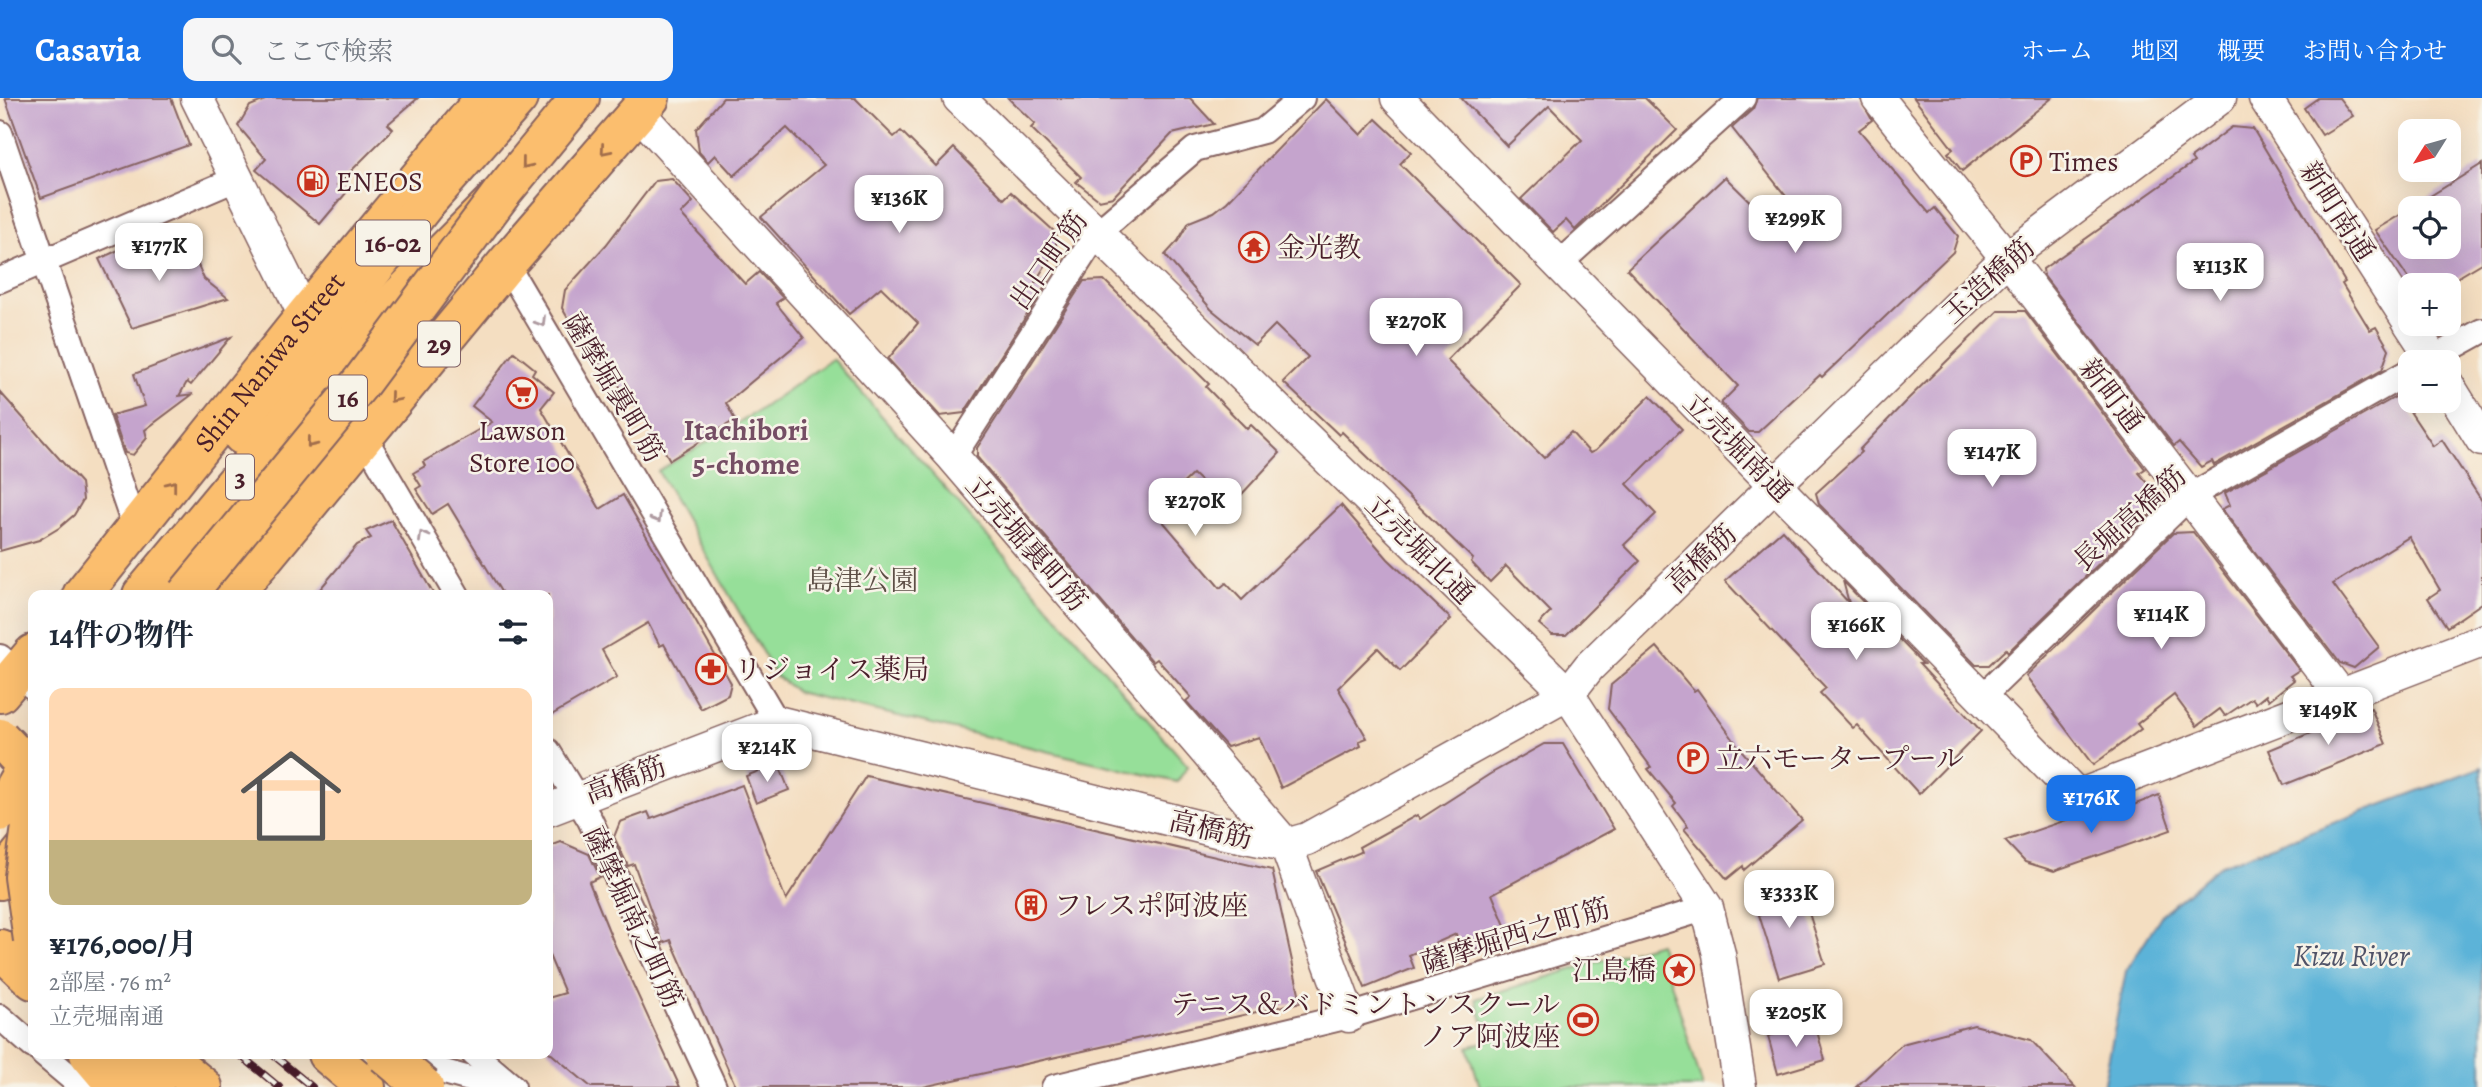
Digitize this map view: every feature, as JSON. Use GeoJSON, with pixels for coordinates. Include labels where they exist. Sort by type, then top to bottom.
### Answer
{"type":"FeatureCollection","features":[{"type":"Feature","properties":{"kind":"main road","name":"Shin Naniwa Street"},"geometry":{"type":"LineString","coordinates":[[86,590],[305,316],[485,98]]}},
{"type":"Feature","properties":{"kind":"main road","name":"16-02"},"geometry":{"type":"LineString","coordinates":[[131,590],[428,200],[518,98]]}},
{"type":"Feature","properties":{"kind":"main road"},"geometry":{"type":"LineString","coordinates":[[501,194],[580,98]]}},
{"type":"Feature","properties":{"kind":"main road","name":"29"},"geometry":{"type":"LineString","coordinates":[[237,590],[506,264],[644,105]]}},
{"type":"Feature","properties":{"kind":"main road","name":"3"},"geometry":{"type":"LineString","coordinates":[[131,590],[337,359],[501,194]]}},
{"type":"Feature","properties":{"kind":"main road","name":"16"},"geometry":{"type":"LineString","coordinates":[[190,590],[362,381],[501,194]]}},
{"type":"Feature","properties":{"kind":"main road"},"geometry":{"type":"LineString","coordinates":[[0,778],[28,734]]}},
{"type":"Feature","properties":{"kind":"main road"},"geometry":{"type":"LineString","coordinates":[[0,740],[28,768]]}},
{"type":"Feature","properties":{"kind":"main road"},"geometry":{"type":"LineString","coordinates":[[0,812],[28,763]]}},
{"type":"Feature","properties":{"kind":"main road"},"geometry":{"type":"LineString","coordinates":[[0,880],[28,845]]}},
{"type":"Feature","properties":{"kind":"main road"},"geometry":{"type":"LineString","coordinates":[[28,848],[24,877],[28,905]]}},
{"type":"Feature","properties":{"kind":"main road"},"geometry":{"type":"LineString","coordinates":[[0,908],[28,934]]}},
{"type":"Feature","properties":{"kind":"main road"},"geometry":{"type":"LineString","coordinates":[[0,949],[28,975]]}},
{"type":"Feature","properties":{"kind":"main road"},"geometry":{"type":"LineString","coordinates":[[93,1059],[117,1087]]}},
{"type":"Feature","properties":{"kind":"main road"},"geometry":{"type":"LineString","coordinates":[[122,1059],[154,1087]]}},
{"type":"Feature","properties":{"kind":"main road"},"geometry":{"type":"LineString","coordinates":[[169,1059],[202,1087]]}},
{"type":"Feature","properties":{"kind":"main road"},"geometry":{"type":"LineString","coordinates":[[333,1059],[366,1087]]}},
{"type":"Feature","properties":{"kind":"main road"},"geometry":{"type":"LineString","coordinates":[[374,1059],[410,1087]]}},
{"type":"Feature","properties":{"kind":"main road"},"geometry":{"type":"LineString","coordinates":[[389,1059],[424,1087]]}},
{"type":"Feature","properties":{"kind":"street"},"geometry":{"type":"LineString","coordinates":[[197,98],[305,316]]}},
{"type":"Feature","properties":{"kind":"street","name":"立売堀北通"},"geometry":{"type":"LineString","coordinates":[[959,98],[1568,694],[1707,908],[1719,954],[1740,1087]]}},
{"type":"Feature","properties":{"kind":"street","name":"出口町筋"},"geometry":{"type":"LineString","coordinates":[[953,457],[1098,232],[1195,149],[1263,131],[1302,98]]}},
{"type":"Feature","properties":{"kind":"street","name":"立売堀南通"},"geometry":{"type":"LineString","coordinates":[[1397,98],[2078,796],[2341,695]]}},
{"type":"Feature","properties":{"kind":"street"},"geometry":{"type":"LineString","coordinates":[[1558,265],[1743,98]]}},
{"type":"Feature","properties":{"kind":"street","name":"新町通"},"geometry":{"type":"LineString","coordinates":[[1878,98],[2007,258],[2341,695]]}},
{"type":"Feature","properties":{"kind":"street","name":"玉造橋筋"},"geometry":{"type":"LineString","coordinates":[[1775,485],[2007,258],[2220,98]]}},
{"type":"Feature","properties":{"kind":"street","name":"新町南通"},"geometry":{"type":"LineString","coordinates":[[2265,98],[2398,304]]}},
{"type":"Feature","properties":{"kind":"street","name":"立売堀裏町筋"},"geometry":{"type":"LineString","coordinates":[[644,105],[953,457],[1286,845],[1349,1016]]}},
{"type":"Feature","properties":{"kind":"street"},"geometry":{"type":"LineString","coordinates":[[0,133],[136,531]]}},
{"type":"Feature","properties":{"kind":"street"},"geometry":{"type":"LineString","coordinates":[[0,280],[236,179]]}},
{"type":"Feature","properties":{"kind":"street","name":"薩摩堀裏町筋"},"geometry":{"type":"LineString","coordinates":[[506,264],[777,722]]}},
{"type":"Feature","properties":{"kind":"street","name":"長堀高橋筋"},"geometry":{"type":"LineString","coordinates":[[2455,350],[2482,331]]}},
{"type":"Feature","properties":{"kind":"street","name":"長堀高橋筋"},"geometry":{"type":"LineString","coordinates":[[1983,696],[2190,496],[2398,385]]}},
{"type":"Feature","properties":{"kind":"street","name":"新町南通"},"geometry":{"type":"LineString","coordinates":[[2461,411],[2482,440]]}},
{"type":"Feature","properties":{"kind":"street"},"geometry":{"type":"LineString","coordinates":[[363,435],[454,590]]}},
{"type":"Feature","properties":{"kind":"street","name":"高橋筋"},"geometry":{"type":"LineString","coordinates":[[562,804],[777,722],[1220,832],[1286,845],[1313,836],[1568,694],[1589,667],[1775,485]]}},
{"type":"Feature","properties":{"kind":"street"},"geometry":{"type":"LineString","coordinates":[[2341,695],[2482,641]]}},
{"type":"Feature","properties":{"kind":"street","name":"薩摩堀南之町筋"},"geometry":{"type":"LineString","coordinates":[[553,770],[562,804],[590,820],[713,1087]]}},
{"type":"Feature","properties":{"kind":"street","name":"薩摩堀西之町筋"},"geometry":{"type":"LineString","coordinates":[[1054,1087],[1349,1016],[1707,908]]}},
{"type":"Feature","properties":{"kind":"street"},"geometry":{"type":"LineString","coordinates":[[0,1017],[28,1042]]}},
{"type":"Feature","properties":{"kind":"street"},"geometry":{"type":"LineString","coordinates":[[49,1059],[82,1087]]}},
{"type":"Feature","properties":{"kind":"street"},"geometry":{"type":"LineString","coordinates":[[400,1059],[498,1087]]}},
{"type":"Feature","properties":{"kind":"street"},"geometry":{"type":"LineString","coordinates":[[480,1059],[513,1087]]}},
{"type":"Feature","properties":{"kind":"green space","name":"島津公園"},"geometry":{"type":"Polygon","coordinates":[[[832,359],[1188,766],[1177,782],[797,692],[776,676],[658,471],[755,413],[832,359]]]}},
{"type":"Feature","properties":{"kind":"green space","name":"テニス＆バドミントンスクール ノア阿波座"},"geometry":{"type":"Polygon","coordinates":[[[1659,943],[1703,1087],[1480,1087],[1468,1047],[1489,1040],[1476,999],[1659,943]]]}},
{"type":"Feature","properties":{"kind":"water","name":"Kizu River"},"geometry":{"type":"Polygon","coordinates":[[[2482,767],[2482,1087],[2103,1087],[2126,971],[2163,913],[2219,866],[2482,767]]]}},
{"type":"Feature","properties":{"kind":"building"},"geometry":{"type":"Polygon","coordinates":[[[5,98],[171,98],[189,145],[41,198],[5,98]]]}},
{"type":"Feature","properties":{"kind":"building"},"geometry":{"type":"Polygon","coordinates":[[[270,98],[418,98],[388,124],[393,129],[337,185],[346,193],[320,224],[256,170],[266,159],[238,126],[250,106],[270,98]]]}},
{"type":"Feature","properties":{"kind":"building"},"geometry":{"type":"Polygon","coordinates":[[[723,98],[855,98],[894,137],[901,131],[936,166],[954,148],[1004,199],[1011,192],[1056,233],[1056,249],[1035,282],[1048,282],[964,413],[940,416],[888,359],[918,323],[881,287],[849,314],[761,217],[824,165],[787,128],[734,176],[715,155],[708,162],[699,152],[696,129],[723,98]]]}},
{"type":"Feature","properties":{"kind":"building"},"geometry":{"type":"Polygon","coordinates":[[[1008,98],[1190,98],[1214,124],[1172,134],[1113,197],[1099,200],[1076,182],[1081,177],[1031,128],[1035,124],[1008,98]]]}},
{"type":"Feature","properties":{"kind":"building"},"geometry":{"type":"Polygon","coordinates":[[[1461,98],[1645,98],[1677,130],[1575,230],[1566,220],[1553,232],[1521,199],[1582,140],[1549,106],[1507,146],[1461,98]]]}},
{"type":"Feature","properties":{"kind":"building"},"geometry":{"type":"Polygon","coordinates":[[[1757,98],[1860,98],[1872,120],[1859,130],[1929,213],[1935,208],[1958,236],[1953,252],[1822,377],[1820,375],[1758,432],[1749,432],[1721,403],[1738,386],[1627,269],[1725,177],[1785,236],[1804,219],[1732,128],[1753,109],[1757,98]]]}},
{"type":"Feature","properties":{"kind":"building"},"geometry":{"type":"Polygon","coordinates":[[[1914,98],[2052,98],[1962,171],[1948,153],[1953,149],[1914,98]]]}},
{"type":"Feature","properties":{"kind":"building"},"geometry":{"type":"Polygon","coordinates":[[[2318,98],[2339,98],[2353,116],[2322,135],[2304,108],[2318,98]]]}},
{"type":"Feature","properties":{"kind":"building"},"geometry":{"type":"Polygon","coordinates":[[[1326,99],[1361,135],[1376,119],[1411,152],[1400,164],[1521,285],[1447,360],[1544,458],[1571,432],[1590,453],[1595,451],[1650,396],[1682,429],[1627,484],[1656,514],[1624,545],[1640,561],[1566,635],[1552,635],[1539,624],[1551,612],[1506,566],[1490,582],[1471,562],[1473,559],[1371,460],[1342,432],[1339,435],[1283,382],[1308,357],[1275,325],[1255,345],[1211,309],[1165,255],[1178,241],[1189,222],[1214,212],[1227,202],[1326,99]]]}},
{"type":"Feature","properties":{"kind":"building"},"geometry":{"type":"Polygon","coordinates":[[[2232,127],[2253,129],[2345,282],[2342,284],[2370,330],[2376,327],[2389,349],[2382,370],[2214,465],[2212,461],[2201,467],[2179,442],[2174,446],[2044,276],[2043,269],[2194,162],[2191,158],[2232,127]]]}},
{"type":"Feature","properties":{"kind":"building"},"geometry":{"type":"Polygon","coordinates":[[[2482,164],[2482,263],[2461,275],[2461,273],[2405,273],[2375,230],[2398,216],[2398,259],[2461,259],[2461,196],[2430,196],[2453,182],[2461,182],[2461,177],[2482,164]]]}},
{"type":"Feature","properties":{"kind":"building"},"geometry":{"type":"Polygon","coordinates":[[[672,179],[693,202],[681,214],[745,284],[759,272],[783,298],[776,303],[804,338],[726,403],[735,420],[670,460],[628,391],[624,394],[605,360],[595,365],[562,308],[565,290],[606,245],[655,181],[672,179]]]}},
{"type":"Feature","properties":{"kind":"building"},"geometry":{"type":"Polygon","coordinates":[[[186,238],[204,279],[228,298],[132,328],[99,259],[127,246],[134,262],[186,238]]]}},
{"type":"Feature","properties":{"kind":"building"},"geometry":{"type":"Polygon","coordinates":[[[1104,280],[1209,384],[1206,387],[1247,429],[1251,425],[1280,453],[1229,508],[1193,474],[1154,511],[1220,588],[1226,583],[1242,600],[1341,505],[1388,559],[1451,619],[1400,671],[1378,648],[1338,688],[1367,738],[1359,741],[1361,746],[1281,788],[1259,737],[1227,747],[1186,701],[1191,697],[1157,659],[1153,662],[977,457],[977,448],[1084,281],[1104,280]]]}},
{"type":"Feature","properties":{"kind":"building"},"geometry":{"type":"Polygon","coordinates":[[[1998,311],[2025,311],[2145,469],[2139,473],[2153,489],[2151,513],[2008,652],[2006,649],[1989,665],[1976,665],[1819,504],[1816,493],[1861,452],[1859,450],[1905,402],[1998,311]]]}},
{"type":"Feature","properties":{"kind":"building"},"geometry":{"type":"Polygon","coordinates":[[[231,337],[191,385],[187,382],[179,396],[193,394],[145,430],[147,438],[133,455],[125,453],[112,415],[145,406],[134,374],[231,337]]]}},
{"type":"Feature","properties":{"kind":"building"},"geometry":{"type":"Polygon","coordinates":[[[514,352],[535,369],[532,374],[554,392],[541,408],[600,509],[623,495],[731,683],[728,695],[701,709],[664,644],[660,646],[648,623],[602,650],[617,677],[553,714],[553,590],[500,590],[448,504],[432,514],[416,489],[421,486],[413,473],[425,466],[423,462],[492,422],[472,406],[514,352]]]}},
{"type":"Feature","properties":{"kind":"building"},"geometry":{"type":"Polygon","coordinates":[[[0,392],[81,483],[83,500],[74,515],[59,528],[39,540],[0,551],[0,392]]]}},
{"type":"Feature","properties":{"kind":"building"},"geometry":{"type":"Polygon","coordinates":[[[2398,396],[2398,413],[2411,413],[2433,446],[2442,440],[2482,501],[2482,603],[2447,627],[2428,598],[2440,590],[2409,537],[2333,584],[2379,647],[2354,668],[2340,663],[2222,509],[2230,505],[2225,493],[2398,396]]]}},
{"type":"Feature","properties":{"kind":"building"},"geometry":{"type":"Polygon","coordinates":[[[391,520],[431,590],[319,590],[357,545],[371,538],[366,531],[391,520]]]}},
{"type":"Feature","properties":{"kind":"building"},"geometry":{"type":"Polygon","coordinates":[[[1782,530],[1849,603],[1843,581],[1923,664],[1919,664],[1981,731],[1919,794],[1857,725],[1853,728],[1820,693],[1826,688],[1725,581],[1782,530]]]}},
{"type":"Feature","properties":{"kind":"building"},"geometry":{"type":"Polygon","coordinates":[[[2193,532],[2299,670],[2290,676],[2294,680],[2269,700],[2266,695],[2256,703],[2252,698],[2225,716],[2220,709],[2197,726],[2174,695],[2137,724],[2141,729],[2093,765],[2026,676],[2173,533],[2193,532]]]}},
{"type":"Feature","properties":{"kind":"building"},"geometry":{"type":"Polygon","coordinates":[[[1657,647],[1694,691],[1697,689],[1741,750],[1802,820],[1744,870],[1743,866],[1727,879],[1684,829],[1688,826],[1673,806],[1676,803],[1648,769],[1651,767],[1608,709],[1611,685],[1657,647]]]}},
{"type":"Feature","properties":{"kind":"building"},"geometry":{"type":"Polygon","coordinates":[[[2371,708],[2386,744],[2284,785],[2269,750],[2371,708]]]}},
{"type":"Feature","properties":{"kind":"building"},"geometry":{"type":"Polygon","coordinates":[[[1544,744],[1563,744],[1614,829],[1492,894],[1509,935],[1465,954],[1456,934],[1409,955],[1414,968],[1365,988],[1316,871],[1361,852],[1359,847],[1417,815],[1420,819],[1490,774],[1544,744]]]}},
{"type":"Feature","properties":{"kind":"building"},"geometry":{"type":"Polygon","coordinates":[[[769,767],[781,770],[789,790],[756,803],[746,776],[769,767]]]}},
{"type":"Feature","properties":{"kind":"building","name":"フレスポ阿波座"},"geometry":{"type":"Polygon","coordinates":[[[866,776],[1272,870],[1301,1002],[923,1087],[736,1087],[671,940],[663,943],[634,864],[628,866],[614,837],[620,822],[648,812],[651,819],[742,785],[786,900],[866,776]]]}},
{"type":"Feature","properties":{"kind":"building"},"geometry":{"type":"Polygon","coordinates":[[[2159,795],[2171,830],[2054,871],[2025,862],[2005,841],[2119,802],[2123,809],[2159,795]]]}},
{"type":"Feature","properties":{"kind":"building"},"geometry":{"type":"Polygon","coordinates":[[[561,842],[589,854],[600,877],[589,882],[680,1087],[591,1087],[553,1055],[553,997],[565,993],[553,965],[553,845],[561,842]]]}},
{"type":"Feature","properties":{"kind":"building"},"geometry":{"type":"Polygon","coordinates":[[[1799,881],[1825,964],[1779,978],[1753,896],[1799,881]]]}},
{"type":"Feature","properties":{"kind":"building"},"geometry":{"type":"Polygon","coordinates":[[[1815,1024],[1825,1060],[1778,1074],[1768,1036],[1815,1024]]]}},
{"type":"Feature","properties":{"kind":"building"},"geometry":{"type":"Polygon","coordinates":[[[1974,1025],[2031,1040],[2075,1087],[1856,1087],[1902,1044],[1974,1025]]]}},
{"type":"Feature","properties":{"kind":"railway"},"geometry":{"type":"LineString","coordinates":[[245,1059],[279,1087]]}},
{"type":"Feature","properties":{"kind":"railway"},"geometry":{"type":"LineString","coordinates":[[278,1059],[312,1087]]}},
{"type":"Feature","properties":{"kind":"place","name":"Times"},"geometry":{"type":"Point","coordinates":[2026,161]}},
{"type":"Feature","properties":{"kind":"place","name":"ENEOS"},"geometry":{"type":"Point","coordinates":[313,181]}},
{"type":"Feature","properties":{"kind":"place","name":"金光教"},"geometry":{"type":"Point","coordinates":[1254,247]}},
{"type":"Feature","properties":{"kind":"place","name":"Lawson Store 100"},"geometry":{"type":"Point","coordinates":[522,393]}},
{"type":"Feature","properties":{"kind":"place","name":"リジョイス薬局"},"geometry":{"type":"Point","coordinates":[711,669]}},
{"type":"Feature","properties":{"kind":"place","name":"立六モータープール"},"geometry":{"type":"Point","coordinates":[1693,758]}},
{"type":"Feature","properties":{"kind":"place","name":"フレスポ阿波座"},"geometry":{"type":"Point","coordinates":[1031,905]}},
{"type":"Feature","properties":{"kind":"place","name":"江島橋"},"geometry":{"type":"Point","coordinates":[1679,970]}},
{"type":"Feature","properties":{"kind":"place","name":"テニス＆バドミントンスクール ノア阿波座"},"geometry":{"type":"Point","coordinates":[1583,1020]}},
{"type":"Feature","properties":{"kind":"district","name":"Itachibori 5-chome"},"geometry":{"type":"Point","coordinates":[746,447]}}]}
